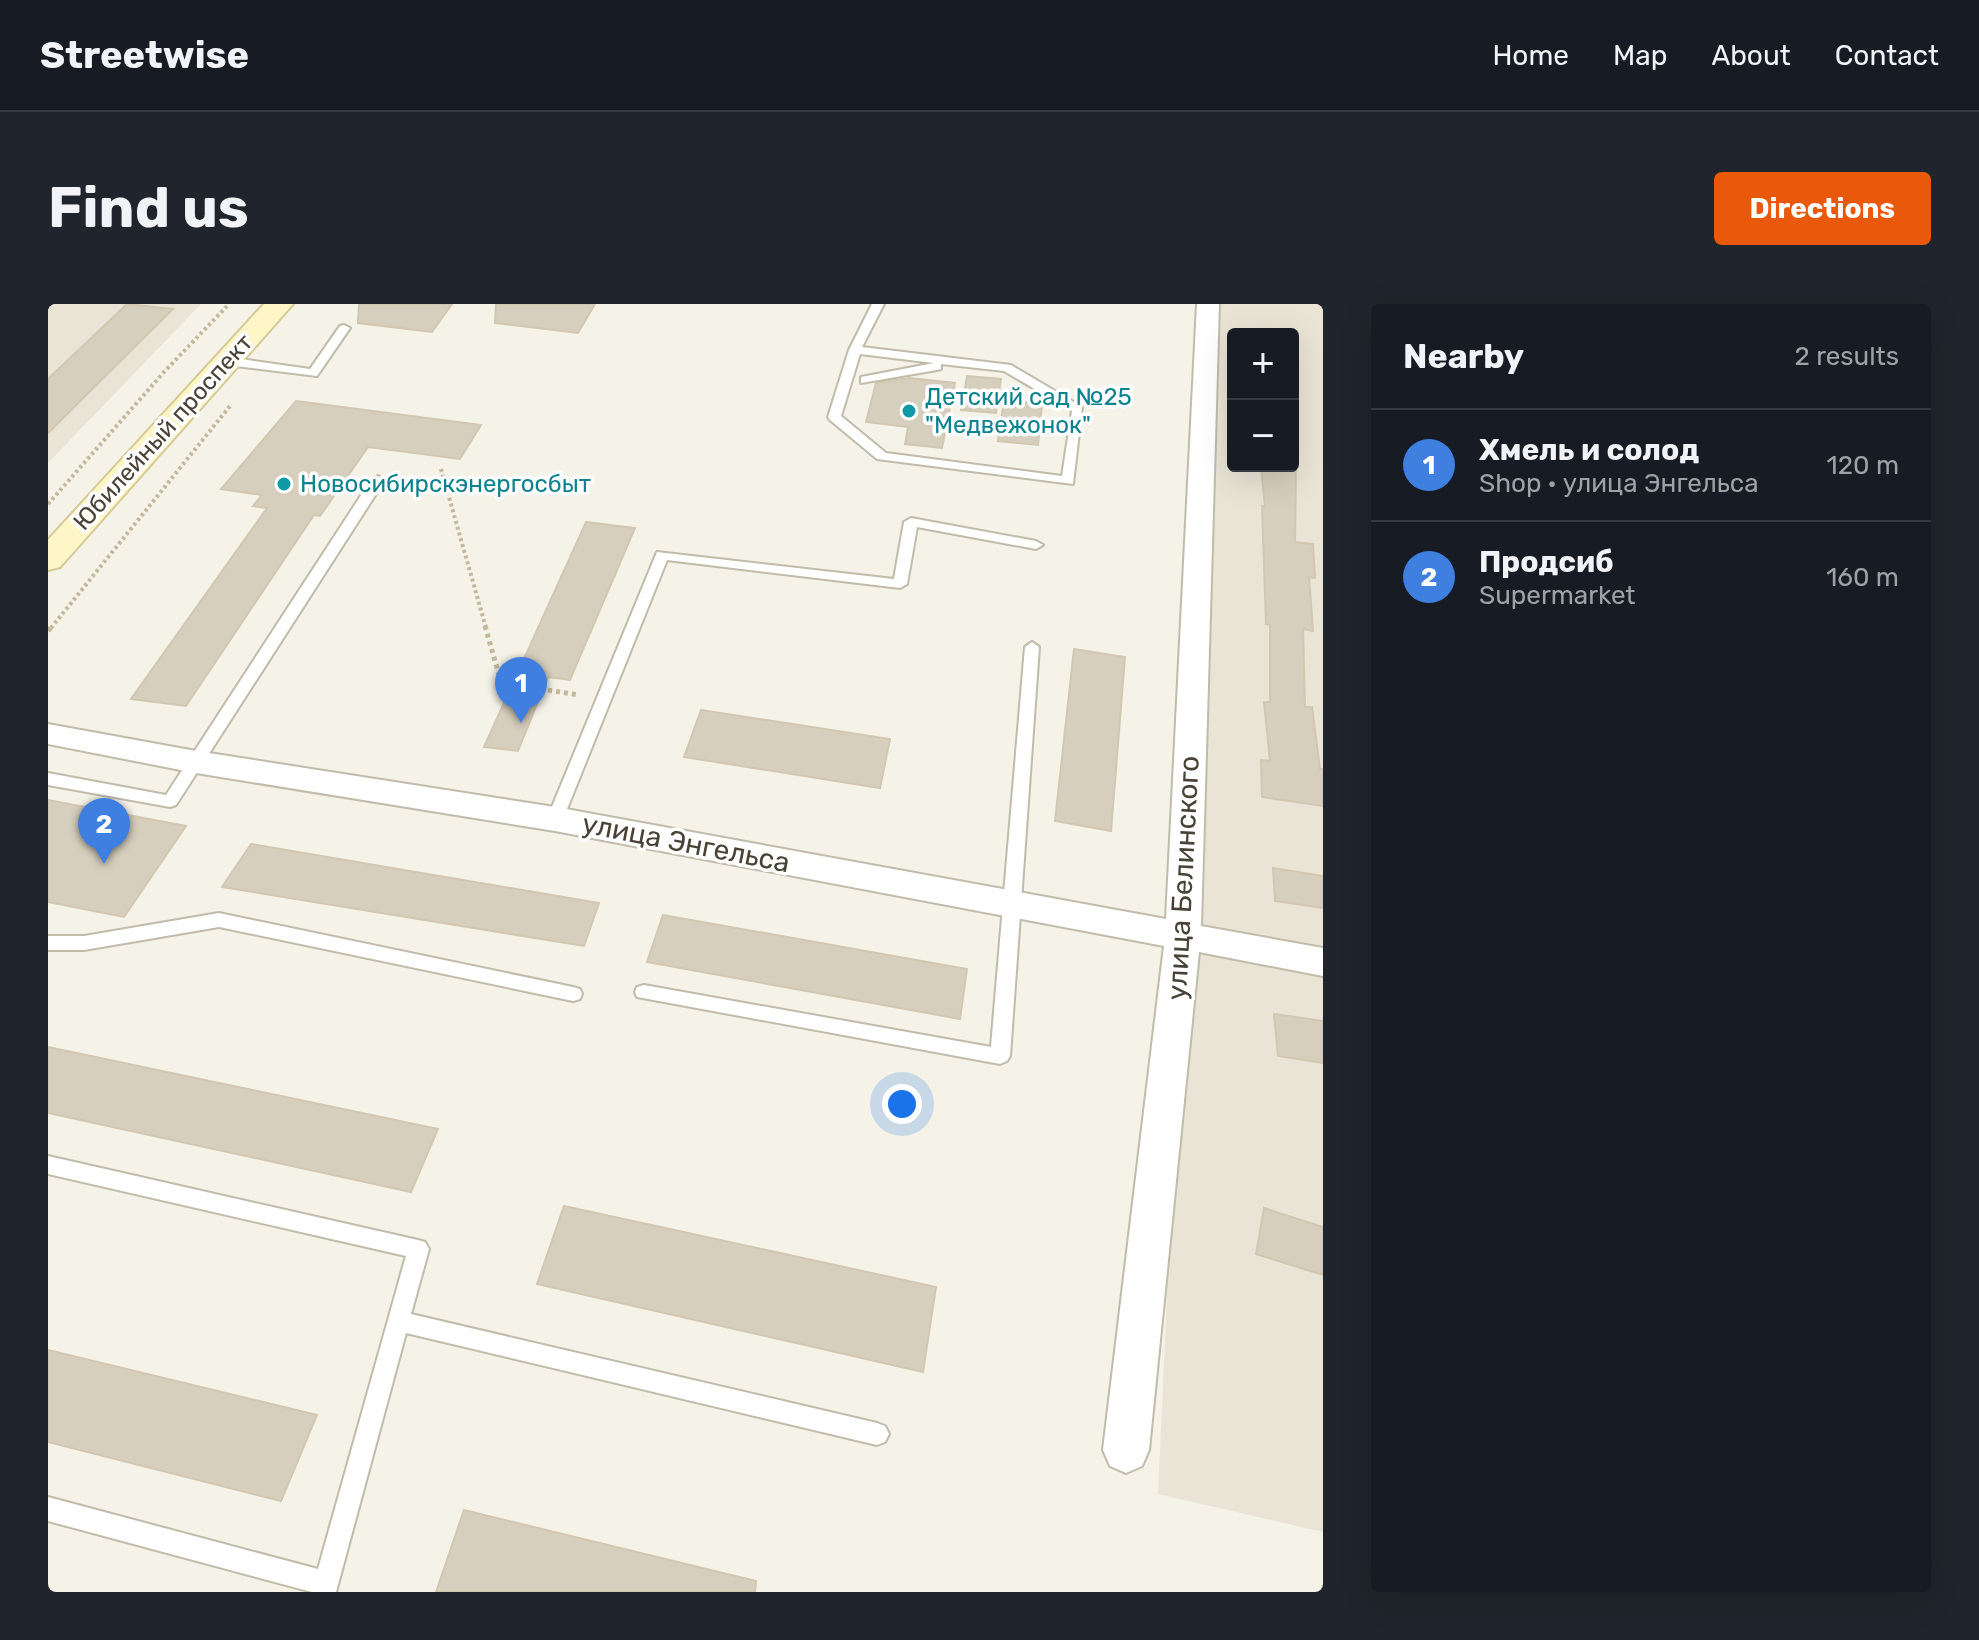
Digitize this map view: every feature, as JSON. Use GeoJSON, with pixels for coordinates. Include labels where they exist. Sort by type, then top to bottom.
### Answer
{"type":"FeatureCollection","features":[{"type":"Feature","properties":{"kind":"main road","name":"Юбилейный проспект"},"geometry":{"type":"LineString","coordinates":[[48,560],[279,304]]}},
{"type":"Feature","properties":{"kind":"street","name":"улица Белинского"},"geometry":{"type":"LineString","coordinates":[[1126,1450],[1183,936],[1208,304]]}},
{"type":"Feature","properties":{"kind":"street","name":"улица Энгельса"},"geometry":{"type":"LineString","coordinates":[[48,734],[196,762],[555,819],[1323,962]]}},
{"type":"Feature","properties":{"kind":"lane"},"geometry":{"type":"LineString","coordinates":[[855,350],[1007,368],[1078,410],[1068,481],[882,456],[834,417],[855,350],[878,304]]}},
{"type":"Feature","properties":{"kind":"lane"},"geometry":{"type":"LineString","coordinates":[[227,361],[313,373],[344,328]]}},
{"type":"Feature","properties":{"kind":"lane"},"geometry":{"type":"LineString","coordinates":[[865,380],[956,362]]}},
{"type":"Feature","properties":{"kind":"lane"},"geometry":{"type":"LineString","coordinates":[[48,779],[170,801],[378,480]]}},
{"type":"Feature","properties":{"kind":"lane"},"geometry":{"type":"LineString","coordinates":[[555,819],[662,555],[900,584],[911,522],[1036,545]]}},
{"type":"Feature","properties":{"kind":"lane"},"geometry":{"type":"LineString","coordinates":[[644,992],[1000,1056],[1032,647]]}},
{"type":"Feature","properties":{"kind":"lane"},"geometry":{"type":"LineString","coordinates":[[48,943],[84,943],[219,920],[573,994]]}},
{"type":"Feature","properties":{"kind":"lane"},"geometry":{"type":"LineString","coordinates":[[48,1165],[418,1249],[325,1588],[48,1509]]}},
{"type":"Feature","properties":{"kind":"lane"},"geometry":{"type":"LineString","coordinates":[[398,1321],[877,1434]]}},
{"type":"Feature","properties":{"kind":"path"},"geometry":{"type":"LineString","coordinates":[[48,504],[164,372],[229,304]]}},
{"type":"Feature","properties":{"kind":"path"},"geometry":{"type":"LineString","coordinates":[[48,631],[262,366]]}},
{"type":"Feature","properties":{"kind":"path"},"geometry":{"type":"LineString","coordinates":[[441,469],[499,675],[509,684],[603,699]]}},
{"type":"Feature","properties":{"kind":"shaded area"},"geometry":{"type":"Polygon","coordinates":[[[48,304],[201,304],[48,463],[48,304]]]}},
{"type":"Feature","properties":{"kind":"shaded area"},"geometry":{"type":"Polygon","coordinates":[[[1200,304],[1323,304],[1323,1532],[1158,1494],[1197,635],[1200,304]]]}},
{"type":"Feature","properties":{"kind":"building"},"geometry":{"type":"Polygon","coordinates":[[[127,304],[173,309],[48,433],[48,379],[127,304]]]}},
{"type":"Feature","properties":{"kind":"building"},"geometry":{"type":"Polygon","coordinates":[[[359,304],[452,304],[432,332],[358,323],[359,304]]]}},
{"type":"Feature","properties":{"kind":"building"},"geometry":{"type":"Polygon","coordinates":[[[496,304],[595,304],[578,333],[495,323],[496,304]]]}},
{"type":"Feature","properties":{"kind":"building"},"geometry":{"type":"Polygon","coordinates":[[[967,376],[1001,379],[996,413],[961,410],[967,376]]]}},
{"type":"Feature","properties":{"kind":"building"},"geometry":{"type":"Polygon","coordinates":[[[909,378],[955,383],[942,448],[905,444],[908,427],[866,422],[876,383],[909,378]]]}},
{"type":"Feature","properties":{"kind":"building"},"geometry":{"type":"Polygon","coordinates":[[[1004,400],[1042,404],[1038,445],[998,441],[1004,400]]]}},
{"type":"Feature","properties":{"kind":"building"},"geometry":{"type":"Polygon","coordinates":[[[296,401],[481,425],[460,459],[368,447],[320,516],[314,515],[186,706],[131,699],[267,508],[253,506],[262,495],[221,489],[296,401]]]}},
{"type":"Feature","properties":{"kind":"building"},"geometry":{"type":"Polygon","coordinates":[[[1262,472],[1296,472],[1295,542],[1313,544],[1315,578],[1309,577],[1313,631],[1303,629],[1305,707],[1312,707],[1320,769],[1323,769],[1323,806],[1262,797],[1261,760],[1270,761],[1264,702],[1270,702],[1270,625],[1266,624],[1262,506],[1265,507],[1262,472]]]}},
{"type":"Feature","properties":{"kind":"building"},"geometry":{"type":"Polygon","coordinates":[[[586,522],[635,528],[570,680],[548,677],[518,751],[484,747],[586,522]]]}},
{"type":"Feature","properties":{"kind":"building"},"geometry":{"type":"Polygon","coordinates":[[[1074,649],[1125,657],[1111,831],[1055,821],[1074,649]]]}},
{"type":"Feature","properties":{"kind":"building"},"geometry":{"type":"Polygon","coordinates":[[[701,710],[890,739],[880,788],[684,757],[701,710]]]}},
{"type":"Feature","properties":{"kind":"building"},"geometry":{"type":"Polygon","coordinates":[[[48,800],[186,826],[124,917],[48,902],[48,800]]]}},
{"type":"Feature","properties":{"kind":"building"},"geometry":{"type":"Polygon","coordinates":[[[251,844],[599,903],[584,946],[222,887],[251,844]]]}},
{"type":"Feature","properties":{"kind":"building"},"geometry":{"type":"Polygon","coordinates":[[[1273,868],[1323,876],[1323,908],[1275,901],[1273,868]]]}},
{"type":"Feature","properties":{"kind":"building"},"geometry":{"type":"Polygon","coordinates":[[[663,915],[967,969],[960,1019],[647,962],[663,915]]]}},
{"type":"Feature","properties":{"kind":"building"},"geometry":{"type":"Polygon","coordinates":[[[1274,1014],[1323,1021],[1323,1063],[1278,1056],[1274,1014]]]}},
{"type":"Feature","properties":{"kind":"building"},"geometry":{"type":"Polygon","coordinates":[[[48,1047],[438,1129],[411,1192],[48,1113],[48,1047]]]}},
{"type":"Feature","properties":{"kind":"building"},"geometry":{"type":"Polygon","coordinates":[[[564,1206],[936,1287],[923,1372],[537,1284],[564,1206]]]}},
{"type":"Feature","properties":{"kind":"building"},"geometry":{"type":"Polygon","coordinates":[[[1264,1208],[1323,1227],[1323,1275],[1256,1254],[1264,1208]]]}},
{"type":"Feature","properties":{"kind":"building"},"geometry":{"type":"Polygon","coordinates":[[[48,1350],[317,1415],[281,1501],[48,1442],[48,1350]]]}},
{"type":"Feature","properties":{"kind":"building"},"geometry":{"type":"Polygon","coordinates":[[[464,1510],[756,1581],[755,1592],[436,1592],[464,1510]]]}},
{"type":"Feature","properties":{"kind":"place","name":"Детский сад №25 \"Медвежонок\""},"geometry":{"type":"Point","coordinates":[909,411]}},
{"type":"Feature","properties":{"kind":"place","name":"Новосибирскэнергосбыт"},"geometry":{"type":"Point","coordinates":[284,484]}},
{"type":"Feature","properties":{"kind":"place","name":"Хмель и солод"},"geometry":{"type":"Point","coordinates":[521,723]}},
{"type":"Feature","properties":{"kind":"place","name":"Продсиб"},"geometry":{"type":"Point","coordinates":[104,864]}}]}
